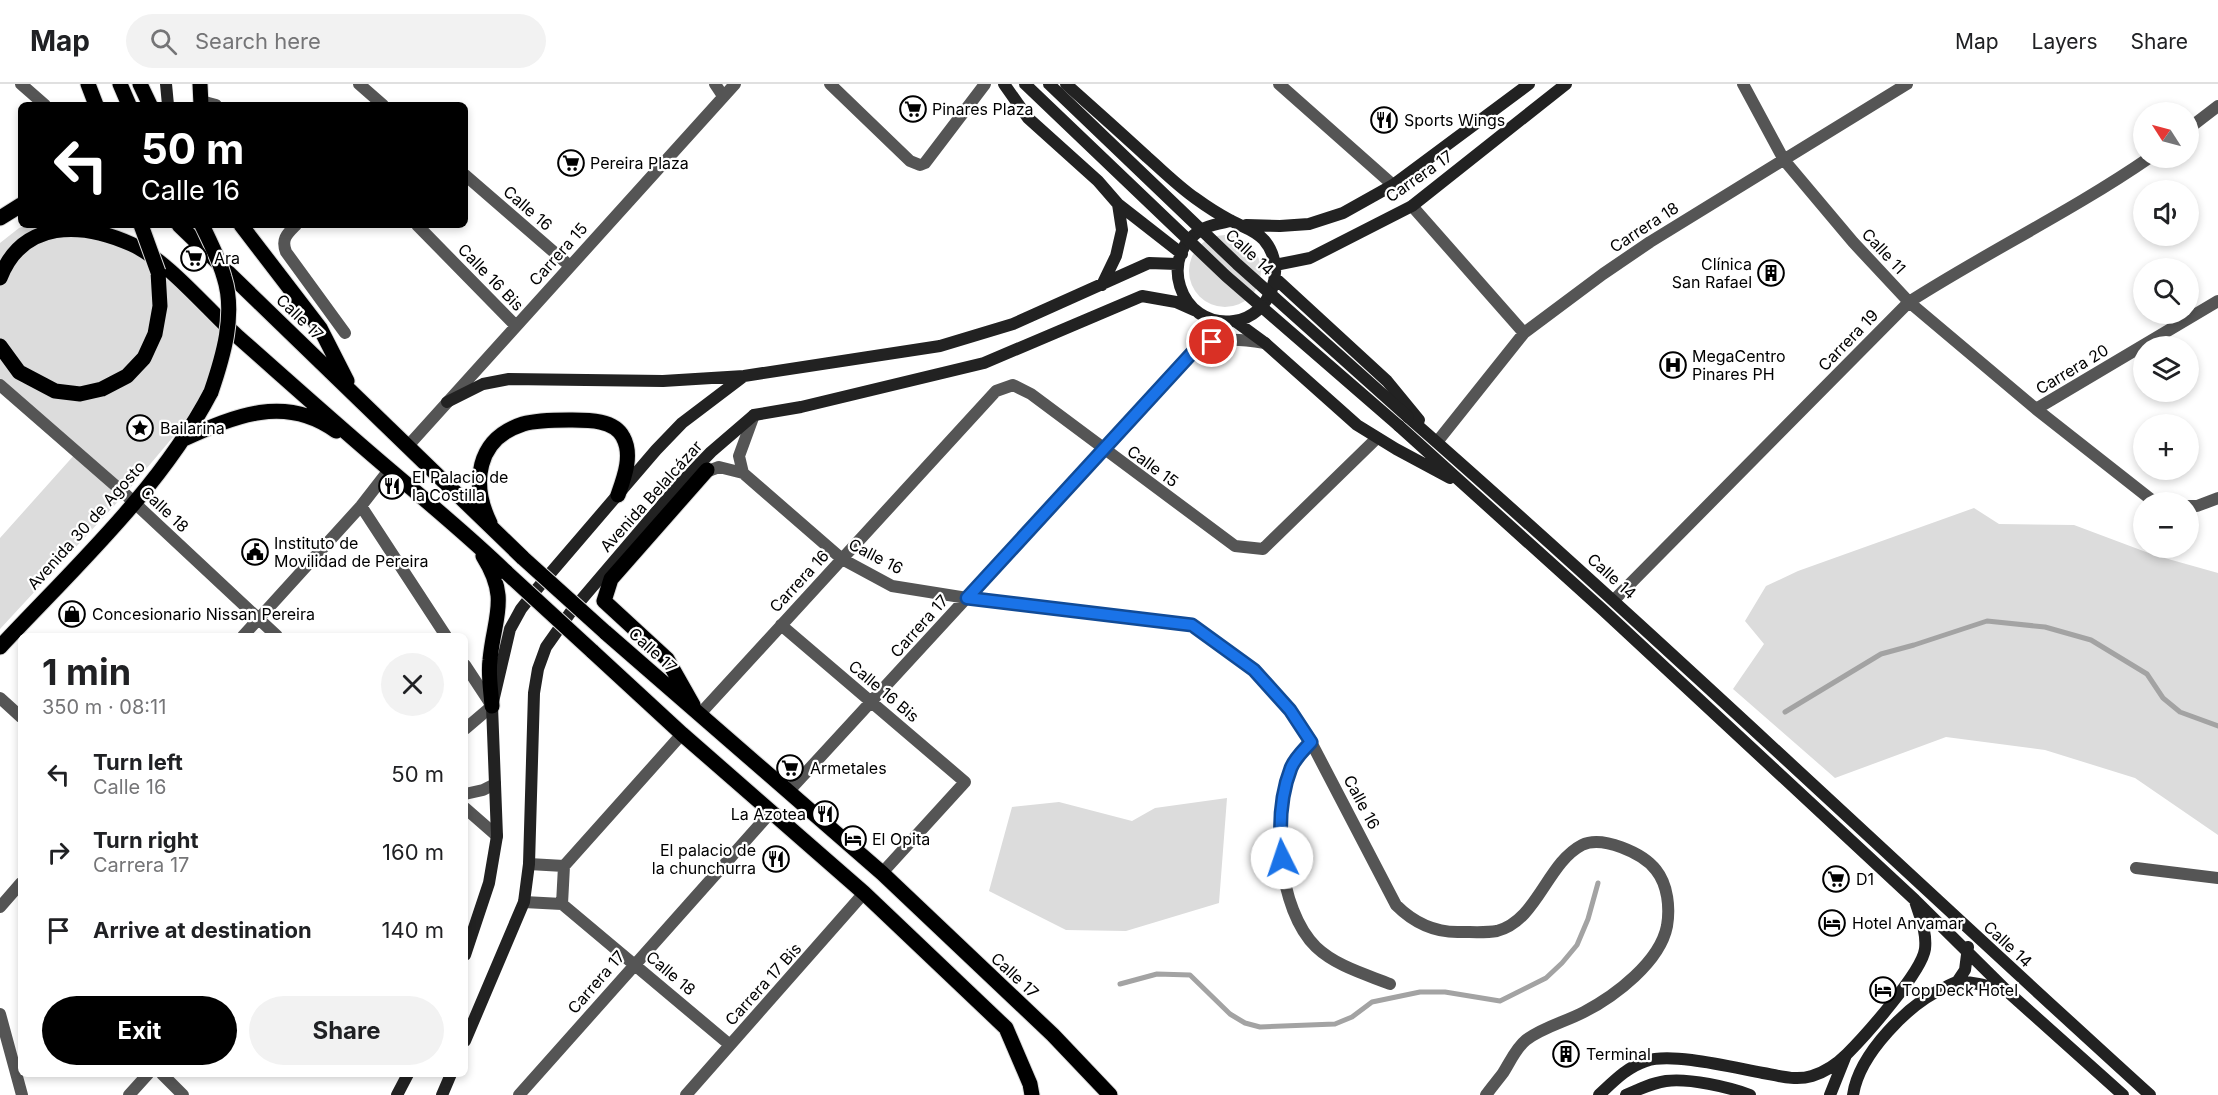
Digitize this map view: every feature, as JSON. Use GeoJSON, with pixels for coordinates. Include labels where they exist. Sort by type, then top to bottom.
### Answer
{"type":"FeatureCollection","features":[{"type":"Feature","properties":{"kind":"main road"},"geometry":{"type":"LineString","coordinates":[[88,84],[95,102]]}},
{"type":"Feature","properties":{"kind":"main road"},"geometry":{"type":"LineString","coordinates":[[120,84],[128,102]]}},
{"type":"Feature","properties":{"kind":"main road"},"geometry":{"type":"LineString","coordinates":[[140,84],[149,102]]}},
{"type":"Feature","properties":{"kind":"main road"},"geometry":{"type":"LineString","coordinates":[[166,84],[168,102]]}},
{"type":"Feature","properties":{"kind":"main road"},"geometry":{"type":"LineString","coordinates":[[200,84],[205,102]]}},
{"type":"Feature","properties":{"kind":"main road"},"geometry":{"type":"LineString","coordinates":[[1004,84],[1028,118],[1179,259]]}},
{"type":"Feature","properties":{"kind":"main road","name":"Calle 14"},"geometry":{"type":"LineString","coordinates":[[1025,84],[1226,276],[1399,426],[1603,610],[1914,900],[2008,992],[2123,1095]]}},
{"type":"Feature","properties":{"kind":"main road","name":"Calle 14"},"geometry":{"type":"LineString","coordinates":[[1049,84],[1237,264],[1614,600],[2150,1095]]}},
{"type":"Feature","properties":{"kind":"main road"},"geometry":{"type":"LineString","coordinates":[[754,415],[801,407],[984,363],[1142,296],[1176,302],[1214,320],[1235,321],[1258,310],[1272,290],[1275,278],[1275,265],[1265,241],[1194,197],[1066,84]]}},
{"type":"Feature","properties":{"kind":"main road","name":"Carrera 17"},"geometry":{"type":"LineString","coordinates":[[1237,223],[1280,226],[1309,224],[1343,213],[1392,185],[1529,84]]}},
{"type":"Feature","properties":{"kind":"main road","name":"Carrera 17"},"geometry":{"type":"LineString","coordinates":[[1275,265],[1310,258],[1412,206],[1566,84]]}},
{"type":"Feature","properties":{"kind":"main road"},"geometry":{"type":"LineString","coordinates":[[1102,285],[1116,256],[1122,230],[1118,204]]}},
{"type":"Feature","properties":{"kind":"main road"},"geometry":{"type":"LineString","coordinates":[[0,218],[18,207]]}},
{"type":"Feature","properties":{"kind":"main road"},"geometry":{"type":"LineString","coordinates":[[1194,310],[1182,295],[1177,275],[1179,259],[1186,244],[1195,234],[1205,228],[1237,223]]}},
{"type":"Feature","properties":{"kind":"main road"},"geometry":{"type":"LineString","coordinates":[[0,278],[4,267],[21,248],[39,235],[62,228],[88,229],[104,233],[133,244],[152,255],[236,334],[474,541],[682,734],[864,893],[1006,1028],[1030,1084],[1032,1095]]}},
{"type":"Feature","properties":{"kind":"main road"},"geometry":{"type":"LineString","coordinates":[[0,346],[19,372],[55,392],[80,394],[102,389],[127,376],[144,358],[155,334],[160,306],[158,272],[142,228]]}},
{"type":"Feature","properties":{"kind":"main road","name":"Calle 17"},"geometry":{"type":"LineString","coordinates":[[182,228],[494,531],[699,715],[882,873],[1053,1035],[1110,1095]]}},
{"type":"Feature","properties":{"kind":"main road","name":"Avenida 30 de Agosto"},"geometry":{"type":"LineString","coordinates":[[0,647],[134,503],[184,439],[211,392],[223,359],[228,313],[225,279],[203,228]]}},
{"type":"Feature","properties":{"kind":"main road"},"geometry":{"type":"LineString","coordinates":[[243,228],[320,328],[354,395]]}},
{"type":"Feature","properties":{"kind":"main road","name":"Avenida Belalcázar"},"geometry":{"type":"LineString","coordinates":[[468,946],[489,883],[497,836],[492,706],[510,630],[521,609],[656,450],[682,423],[744,376],[940,346],[1013,324],[1149,263],[1179,259]]}},
{"type":"Feature","properties":{"kind":"main road"},"geometry":{"type":"LineString","coordinates":[[1275,278],[1387,381],[1437,442]]}},
{"type":"Feature","properties":{"kind":"main road"},"geometry":{"type":"LineString","coordinates":[[1235,321],[1265,343],[1357,425],[1470,489]]}},
{"type":"Feature","properties":{"kind":"main road"},"geometry":{"type":"LineString","coordinates":[[447,402],[483,384],[509,379],[663,381],[744,376]]}},
{"type":"Feature","properties":{"kind":"main road"},"geometry":{"type":"LineString","coordinates":[[184,439],[238,416],[286,410],[328,426],[390,470]]}},
{"type":"Feature","properties":{"kind":"main road","name":"Avenida Belalcázar"},"geometry":{"type":"LineString","coordinates":[[468,1034],[524,902],[529,864],[534,693],[538,669],[546,647],[570,613],[679,485],[711,452],[754,415]]}},
{"type":"Feature","properties":{"kind":"main road"},"geometry":{"type":"LineString","coordinates":[[494,531],[483,508],[479,491],[479,471],[485,454],[495,441],[508,431],[523,424],[550,420],[590,420],[619,430],[625,439],[627,470],[618,495]]}},
{"type":"Feature","properties":{"kind":"main road"},"geometry":{"type":"LineString","coordinates":[[699,715],[667,659],[604,601],[611,579],[707,470]]}},
{"type":"Feature","properties":{"kind":"main road"},"geometry":{"type":"LineString","coordinates":[[474,541],[490,568],[499,601],[489,662],[492,706]]}},
{"type":"Feature","properties":{"kind":"main road"},"geometry":{"type":"LineString","coordinates":[[1599,1095],[1620,1075],[1647,1060],[1683,1060],[1790,1078],[1812,1076],[1832,1066],[1847,1054],[1902,990],[1920,964],[1925,950],[1925,934],[1914,900]]}},
{"type":"Feature","properties":{"kind":"main road"},"geometry":{"type":"LineString","coordinates":[[1958,982],[1965,970],[1969,952],[1968,929]]}},
{"type":"Feature","properties":{"kind":"main road"},"geometry":{"type":"LineString","coordinates":[[1853,1095],[1859,1073],[1885,1035],[1914,1005],[1933,993],[1958,982],[2008,992]]}},
{"type":"Feature","properties":{"kind":"main road"},"geometry":{"type":"LineString","coordinates":[[1830,1095],[1847,1054]]}},
{"type":"Feature","properties":{"kind":"main road"},"geometry":{"type":"LineString","coordinates":[[398,1095],[407,1077]]}},
{"type":"Feature","properties":{"kind":"main road"},"geometry":{"type":"LineString","coordinates":[[442,1095],[450,1077]]}},
{"type":"Feature","properties":{"kind":"main road"},"geometry":{"type":"LineString","coordinates":[[1626,1095],[1667,1081],[1688,1081],[1738,1090],[1750,1095]]}},
{"type":"Feature","properties":{"kind":"street"},"geometry":{"type":"LineString","coordinates":[[21,84],[42,102]]}},
{"type":"Feature","properties":{"kind":"street"},"geometry":{"type":"LineString","coordinates":[[359,84],[380,102]]}},
{"type":"Feature","properties":{"kind":"street"},"geometry":{"type":"LineString","coordinates":[[715,84],[723,96]]}},
{"type":"Feature","properties":{"kind":"street","name":"Carrera 15"},"geometry":{"type":"LineString","coordinates":[[407,447],[735,84]]}},
{"type":"Feature","properties":{"kind":"street"},"geometry":{"type":"LineString","coordinates":[[830,84],[910,161],[920,165],[925,163],[985,84]]}},
{"type":"Feature","properties":{"kind":"street"},"geometry":{"type":"LineString","coordinates":[[1279,84],[1392,185]]}},
{"type":"Feature","properties":{"kind":"street","name":"Calle 11"},"geometry":{"type":"LineString","coordinates":[[1743,84],[1784,160],[1853,242],[1909,302],[2036,409],[2142,492]]}},
{"type":"Feature","properties":{"kind":"street","name":"Carrera 18"},"geometry":{"type":"LineString","coordinates":[[1437,442],[1524,333],[1602,274],[1640,249],[1907,84]]}},
{"type":"Feature","properties":{"kind":"street"},"geometry":{"type":"LineString","coordinates":[[2199,121],[2218,106]]}},
{"type":"Feature","properties":{"kind":"street","name":"Carrera 19"},"geometry":{"type":"LineString","coordinates":[[1614,600],[1909,302],[1961,269],[2115,182],[2135,168]]}},
{"type":"Feature","properties":{"kind":"street","name":"Calle 16"},"geometry":{"type":"LineString","coordinates":[[468,178],[570,266]]}},
{"type":"Feature","properties":{"kind":"street"},"geometry":{"type":"LineString","coordinates":[[1412,206],[1524,333]]}},
{"type":"Feature","properties":{"kind":"street"},"geometry":{"type":"LineString","coordinates":[[293,228],[284,237],[283,244],[286,252],[345,333]]}},
{"type":"Feature","properties":{"kind":"street","name":"Calle 16 Bis"},"geometry":{"type":"LineString","coordinates":[[420,228],[516,326]]}},
{"type":"Feature","properties":{"kind":"street","name":"Carrera 20"},"geometry":{"type":"LineString","coordinates":[[2036,409],[2218,302]]}},
{"type":"Feature","properties":{"kind":"street","name":"Carrera 17"},"geometry":{"type":"LineString","coordinates":[[788,792],[1192,353],[1212,342],[1228,339],[1237,338],[1265,343]]}},
{"type":"Feature","properties":{"kind":"street","name":"Calle 18"},"geometry":{"type":"LineString","coordinates":[[0,385],[134,503],[274,633]]}},
{"type":"Feature","properties":{"kind":"street","name":"Calle 15"},"geometry":{"type":"LineString","coordinates":[[996,391],[1013,386],[1031,394],[1235,546],[1263,549],[1377,438]]}},
{"type":"Feature","properties":{"kind":"street","name":"Carrera 16"},"geometry":{"type":"LineString","coordinates":[[699,715],[996,391]]}},
{"type":"Feature","properties":{"kind":"street"},"geometry":{"type":"LineString","coordinates":[[679,485],[707,470],[719,467],[743,473],[740,456],[754,415]]}},
{"type":"Feature","properties":{"kind":"street"},"geometry":{"type":"LineString","coordinates":[[246,633],[361,506],[390,470]]}},
{"type":"Feature","properties":{"kind":"street","name":"Calle 16"},"geometry":{"type":"LineString","coordinates":[[743,473],[842,559],[892,586],[967,598],[1192,625],[1254,670],[1290,710],[1311,742],[1396,904],[1408,917],[1429,927],[1451,933],[1497,931],[1509,926],[1521,916],[1569,855],[1594,841],[1612,844],[1634,853],[1656,869],[1664,884],[1669,916],[1666,934],[1650,961],[1612,994],[1585,1012],[1526,1040],[1486,1095]]}},
{"type":"Feature","properties":{"kind":"street"},"geometry":{"type":"LineString","coordinates":[[2199,505],[2218,498]]}},
{"type":"Feature","properties":{"kind":"street"},"geometry":{"type":"LineString","coordinates":[[361,506],[444,633]]}},
{"type":"Feature","properties":{"kind":"street","name":"Calle 16 Bis"},"geometry":{"type":"LineString","coordinates":[[781,625],[965,783],[882,873]]}},
{"type":"Feature","properties":{"kind":"street"},"geometry":{"type":"LineString","coordinates":[[468,670],[492,706],[468,726]]}},
{"type":"Feature","properties":{"kind":"street"},"geometry":{"type":"LineString","coordinates":[[0,698],[18,714]]}},
{"type":"Feature","properties":{"kind":"street"},"geometry":{"type":"LineString","coordinates":[[524,902],[562,904],[564,866],[682,734]]}},
{"type":"Feature","properties":{"kind":"street"},"geometry":{"type":"LineString","coordinates":[[1311,742],[1291,769],[1283,800],[1280,828],[1282,858],[1289,896],[1303,929],[1316,947],[1348,968],[1390,984]]}},
{"type":"Feature","properties":{"kind":"street"},"geometry":{"type":"LineString","coordinates":[[468,793],[495,784]]}},
{"type":"Feature","properties":{"kind":"street"},"geometry":{"type":"LineString","coordinates":[[468,811],[497,836]]}},
{"type":"Feature","properties":{"kind":"street","name":"Carrera 17"},"geometry":{"type":"LineString","coordinates":[[519,1095],[771,812]]}},
{"type":"Feature","properties":{"kind":"street"},"geometry":{"type":"LineString","coordinates":[[529,864],[564,866]]}},
{"type":"Feature","properties":{"kind":"street"},"geometry":{"type":"LineString","coordinates":[[2136,868],[2218,878]]}},
{"type":"Feature","properties":{"kind":"street"},"geometry":{"type":"LineString","coordinates":[[0,907],[18,886]]}},
{"type":"Feature","properties":{"kind":"street","name":"Carrera 17 Bis"},"geometry":{"type":"LineString","coordinates":[[686,1095],[864,893]]}},
{"type":"Feature","properties":{"kind":"street","name":"Calle 18"},"geometry":{"type":"LineString","coordinates":[[562,904],[730,1046]]}},
{"type":"Feature","properties":{"kind":"street"},"geometry":{"type":"LineString","coordinates":[[0,1014],[18,1072]]}},
{"type":"Feature","properties":{"kind":"street"},"geometry":{"type":"LineString","coordinates":[[19,1077],[22,1095]]}},
{"type":"Feature","properties":{"kind":"street"},"geometry":{"type":"LineString","coordinates":[[129,1095],[145,1077]]}},
{"type":"Feature","properties":{"kind":"street"},"geometry":{"type":"LineString","coordinates":[[165,1077],[183,1095]]}},
{"type":"Feature","properties":{"kind":"shaded area"},"geometry":{"type":"Polygon","coordinates":[[[19,228],[63,228],[132,245],[226,326],[211,392],[125,494],[0,629],[0,538],[76,453],[0,385],[0,243],[19,228]]]}},
{"type":"Feature","properties":{"kind":"shaded area"},"geometry":{"type":"Polygon","coordinates":[[[1225,235],[1245,241],[1255,251],[1261,271],[1255,291],[1245,301],[1225,307],[1205,301],[1195,291],[1189,271],[1195,251],[1205,241],[1225,235]]]}},
{"type":"Feature","properties":{"kind":"shaded area"},"geometry":{"type":"Polygon","coordinates":[[[1974,508],[1999,524],[2074,525],[2133,547],[2133,558],[2165,558],[2218,573],[2218,835],[2135,778],[2045,750],[1946,737],[1835,778],[1733,689],[1764,644],[1745,621],[1766,586],[1798,571],[1974,508]]]}},
{"type":"Feature","properties":{"kind":"shaded area"},"geometry":{"type":"Polygon","coordinates":[[[1227,798],[1219,903],[1126,931],[1066,930],[989,891],[1012,807],[1059,802],[1132,821],[1155,808],[1227,798]]]}},
{"type":"Feature","properties":{"kind":"waterway"},"geometry":{"type":"LineString","coordinates":[[1785,712],[1881,654],[1987,621],[2045,627],[2091,640],[2147,674],[2163,698],[2180,712],[2218,726]]}},
{"type":"Feature","properties":{"kind":"waterway"},"geometry":{"type":"LineString","coordinates":[[1120,984],[1157,974],[1190,975],[1230,1014],[1245,1023],[1260,1027],[1335,1024],[1352,1017],[1372,1002],[1420,992],[1445,992],[1500,1001],[1546,978],[1577,945],[1588,919],[1598,883]]}},
{"type":"Feature","properties":{"kind":"place","name":"Pinares Plaza"},"geometry":{"type":"Point","coordinates":[913,109]}},
{"type":"Feature","properties":{"kind":"place","name":"Sports Wings"},"geometry":{"type":"Point","coordinates":[1384,120]}},
{"type":"Feature","properties":{"kind":"place","name":"Pereira Plaza"},"geometry":{"type":"Point","coordinates":[571,163]}},
{"type":"Feature","properties":{"kind":"place","name":"Ara"},"geometry":{"type":"Point","coordinates":[194,258]}},
{"type":"Feature","properties":{"kind":"place","name":"Clínica San Rafael"},"geometry":{"type":"Point","coordinates":[1771,273]}},
{"type":"Feature","properties":{"kind":"place","name":"MegaCentro Pinares PH"},"geometry":{"type":"Point","coordinates":[1673,365]}},
{"type":"Feature","properties":{"kind":"place","name":"Bailarina"},"geometry":{"type":"Point","coordinates":[140,428]}},
{"type":"Feature","properties":{"kind":"place","name":"El Palacio de la Costilla"},"geometry":{"type":"Point","coordinates":[392,486]}},
{"type":"Feature","properties":{"kind":"place","name":"Instituto de Movilidad de Pereira"},"geometry":{"type":"Point","coordinates":[255,552]}},
{"type":"Feature","properties":{"kind":"place","name":"Concesionario Nissan Pereira"},"geometry":{"type":"Point","coordinates":[72,614]}},
{"type":"Feature","properties":{"kind":"place","name":"Armetales"},"geometry":{"type":"Point","coordinates":[790,768]}},
{"type":"Feature","properties":{"kind":"place","name":"La Azotea"},"geometry":{"type":"Point","coordinates":[825,814]}},
{"type":"Feature","properties":{"kind":"place","name":"El Opita"},"geometry":{"type":"Point","coordinates":[853,839]}},
{"type":"Feature","properties":{"kind":"place","name":"El palacio de la chunchurra"},"geometry":{"type":"Point","coordinates":[776,859]}},
{"type":"Feature","properties":{"kind":"place","name":"D1"},"geometry":{"type":"Point","coordinates":[1836,879]}},
{"type":"Feature","properties":{"kind":"place","name":"Hotel Anvamar"},"geometry":{"type":"Point","coordinates":[1832,923]}},
{"type":"Feature","properties":{"kind":"place","name":"Top Deck Hotel"},"geometry":{"type":"Point","coordinates":[1883,990]}},
{"type":"Feature","properties":{"kind":"place","name":"Terminal"},"geometry":{"type":"Point","coordinates":[1566,1054]}},
{"type":"Feature","properties":{"kind":"route"},"geometry":{"type":"LineString","coordinates":[[1212,342],[1192,353],[967,598],[1192,625],[1254,670],[1290,710],[1311,742],[1297,758],[1287,783],[1280,828],[1282,858]]}}]}
